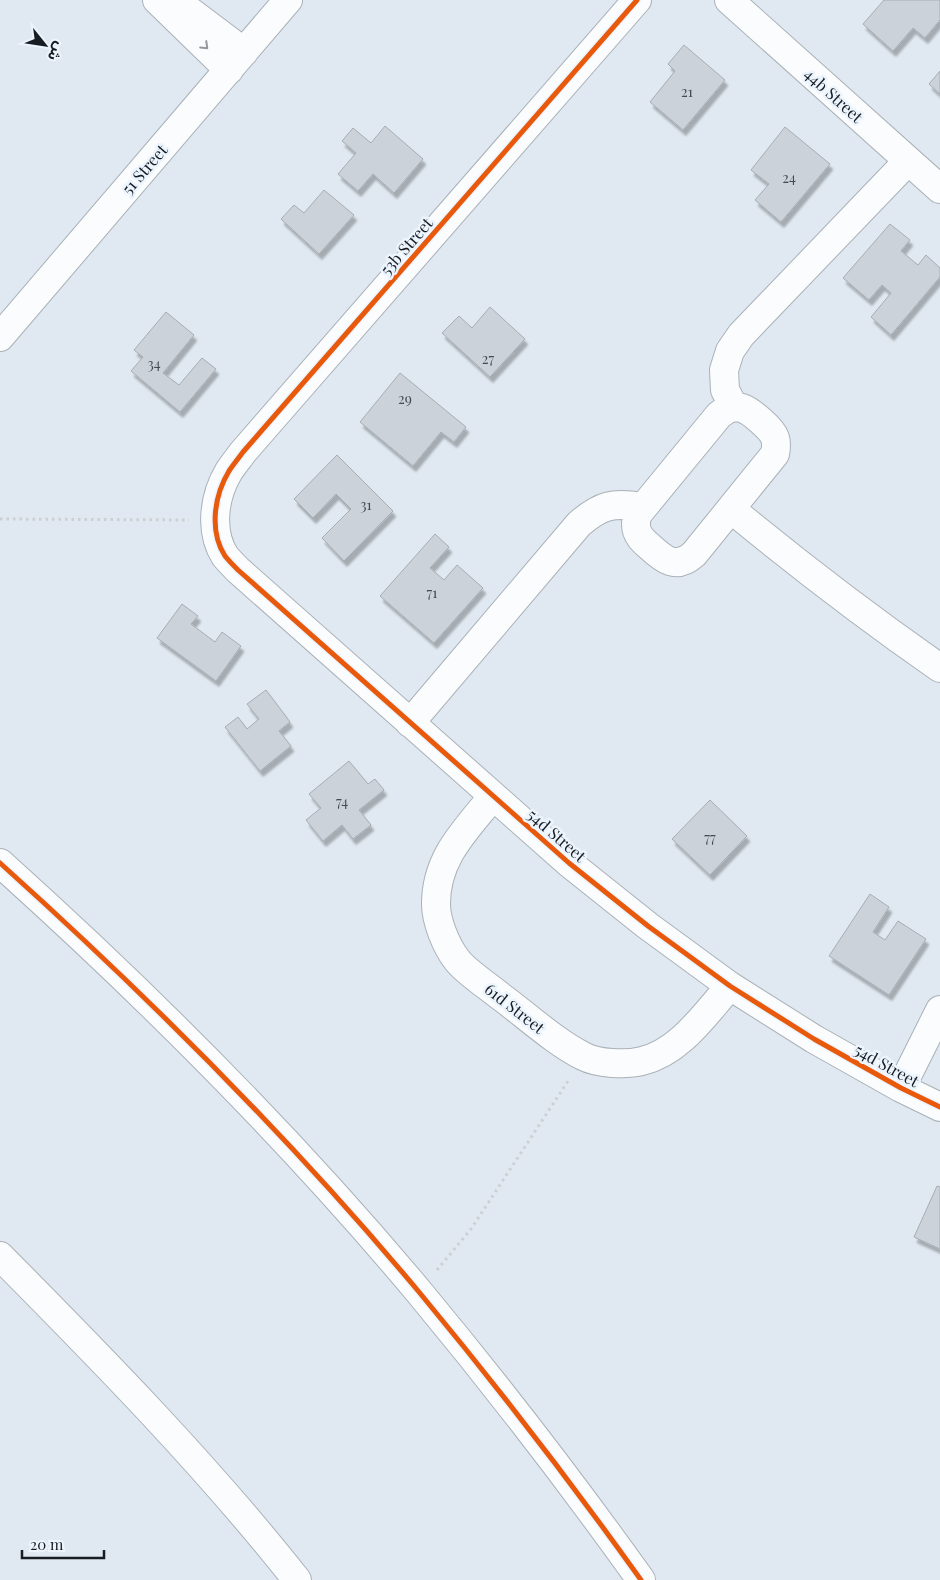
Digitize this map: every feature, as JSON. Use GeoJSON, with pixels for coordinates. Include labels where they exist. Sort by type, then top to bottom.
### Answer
{"type":"FeatureCollection","features":[{"type":"Feature","properties":{"kind":"street"},"geometry":{"type":"LineString","coordinates":[[157,0],[236,61]]}},
{"type":"Feature","properties":{"kind":"street"},"geometry":{"type":"LineString","coordinates":[[176,0],[236,61]]}},
{"type":"Feature","properties":{"kind":"street","name":"51 Street"},"geometry":{"type":"LineString","coordinates":[[0,337],[288,0]]}},
{"type":"Feature","properties":{"kind":"street","name":"53b Street"},"geometry":{"type":"LineString","coordinates":[[214,520],[219,496],[228,472],[243,452],[637,0]]}},
{"type":"Feature","properties":{"kind":"street","name":"44b Street"},"geometry":{"type":"LineString","coordinates":[[729,0],[940,189]]}},
{"type":"Feature","properties":{"kind":"street"},"geometry":{"type":"LineString","coordinates":[[734,407],[725,390],[724,370],[730,351],[742,335],[908,161]]}},
{"type":"Feature","properties":{"kind":"street"},"geometry":{"type":"LineString","coordinates":[[734,407],[743,408],[750,412],[770,430],[775,437],[777,446],[775,454],[771,462],[694,554],[679,562],[670,562],[642,539],[637,532],[637,515],[719,415],[734,407]]}},
{"type":"Feature","properties":{"kind":"street"},"geometry":{"type":"LineString","coordinates":[[410,723],[579,524],[592,513],[608,506],[625,504],[642,507]]}},
{"type":"Feature","properties":{"kind":"street"},"geometry":{"type":"LineString","coordinates":[[731,509],[819,580],[940,668]]}},
{"type":"Feature","properties":{"kind":"street","name":"54d Street"},"geometry":{"type":"LineString","coordinates":[[214,520],[217,539],[226,556],[238,570],[569,863],[648,926],[730,986],[814,1039],[901,1088],[940,1107]]}},
{"type":"Feature","properties":{"kind":"street","name":"61d Street"},"geometry":{"type":"LineString","coordinates":[[493,796],[451,847],[439,875],[436,905],[443,934],[457,960],[474,975],[559,1041],[584,1057],[613,1064],[642,1061],[670,1049],[692,1030],[730,986]]}},
{"type":"Feature","properties":{"kind":"street"},"geometry":{"type":"LineString","coordinates":[[0,863],[58,915],[147,1000],[240,1094],[331,1191],[418,1291],[514,1409],[584,1500],[642,1580]]}},
{"type":"Feature","properties":{"kind":"street"},"geometry":{"type":"LineString","coordinates":[[901,1088],[940,1010]]}},
{"type":"Feature","properties":{"kind":"street"},"geometry":{"type":"LineString","coordinates":[[0,1256],[95,1351],[188,1451],[297,1580]]}},
{"type":"Feature","properties":{"kind":"path"},"geometry":{"type":"LineString","coordinates":[[0,519],[214,520]]}},
{"type":"Feature","properties":{"kind":"path"},"geometry":{"type":"LineString","coordinates":[[418,1291],[471,1229],[584,1057]]}},
{"type":"Feature","properties":{"kind":"building"},"geometry":{"type":"Polygon","coordinates":[[[884,0],[940,0],[940,20],[925,38],[913,28],[893,51],[863,24],[884,0]]]}},
{"type":"Feature","properties":{"kind":"building"},"geometry":{"type":"Polygon","coordinates":[[[684,45],[725,80],[683,130],[650,102],[675,71],[668,64],[684,45]]]}},
{"type":"Feature","properties":{"kind":"building"},"geometry":{"type":"Polygon","coordinates":[[[940,71],[940,94],[929,84],[940,71]]]}},
{"type":"Feature","properties":{"kind":"building"},"geometry":{"type":"Polygon","coordinates":[[[385,126],[423,159],[394,193],[373,174],[358,191],[338,174],[356,153],[342,141],[353,128],[371,143],[385,126]]]}},
{"type":"Feature","properties":{"kind":"building"},"geometry":{"type":"Polygon","coordinates":[[[785,127],[830,164],[781,222],[755,200],[769,184],[751,170],[785,127]]]}},
{"type":"Feature","properties":{"kind":"building"},"geometry":{"type":"Polygon","coordinates":[[[324,190],[354,215],[319,254],[281,219],[294,205],[304,213],[324,190]]]}},
{"type":"Feature","properties":{"kind":"building"},"geometry":{"type":"Polygon","coordinates":[[[890,224],[910,240],[901,251],[918,265],[926,255],[940,268],[940,277],[891,335],[871,317],[891,293],[882,285],[869,300],[843,278],[890,224]]]}},
{"type":"Feature","properties":{"kind":"building"},"geometry":{"type":"Polygon","coordinates":[[[490,307],[525,339],[490,377],[442,333],[459,316],[472,328],[490,307]]]}},
{"type":"Feature","properties":{"kind":"building"},"geometry":{"type":"Polygon","coordinates":[[[166,312],[194,335],[163,373],[179,385],[202,358],[216,369],[180,412],[131,371],[143,357],[134,350],[166,312]]]}},
{"type":"Feature","properties":{"kind":"building"},"geometry":{"type":"Polygon","coordinates":[[[400,373],[466,427],[454,442],[441,432],[413,466],[360,422],[400,373]]]}},
{"type":"Feature","properties":{"kind":"building"},"geometry":{"type":"Polygon","coordinates":[[[337,455],[393,511],[344,561],[322,538],[351,509],[336,494],[313,518],[294,499],[337,455]]]}},
{"type":"Feature","properties":{"kind":"building"},"geometry":{"type":"Polygon","coordinates":[[[435,534],[449,547],[430,568],[444,580],[457,565],[483,588],[434,643],[380,596],[435,534]]]}},
{"type":"Feature","properties":{"kind":"building"},"geometry":{"type":"Polygon","coordinates":[[[182,604],[198,616],[191,624],[215,642],[222,632],[241,646],[216,681],[157,638],[182,604]]]}},
{"type":"Feature","properties":{"kind":"building"},"geometry":{"type":"Polygon","coordinates":[[[266,690],[290,722],[279,731],[291,746],[260,771],[225,727],[238,717],[247,729],[259,719],[247,704],[266,690]]]}},
{"type":"Feature","properties":{"kind":"building"},"geometry":{"type":"Polygon","coordinates":[[[349,761],[368,784],[375,779],[384,790],[359,810],[371,825],[353,839],[342,825],[323,841],[306,820],[321,808],[309,794],[349,761]]]}},
{"type":"Feature","properties":{"kind":"building"},"geometry":{"type":"Polygon","coordinates":[[[710,800],[747,836],[710,875],[672,839],[710,800]]]}},
{"type":"Feature","properties":{"kind":"building"},"geometry":{"type":"Polygon","coordinates":[[[870,894],[889,907],[873,932],[885,940],[898,921],[926,939],[889,995],[829,956],[870,894]]]}},
{"type":"Feature","properties":{"kind":"building"},"geometry":{"type":"Polygon","coordinates":[[[937,1186],[940,1187],[940,1249],[914,1237],[937,1186]]]}},
{"type":"Feature","properties":{"kind":"cycle path"},"geometry":{"type":"LineString","coordinates":[[637,0],[243,452],[229,471],[220,491],[215,514],[217,536],[225,556],[238,570],[569,863],[648,926],[730,986],[814,1039],[901,1088],[940,1107]]}},
{"type":"Feature","properties":{"kind":"cycle path"},"geometry":{"type":"LineString","coordinates":[[0,863],[164,1017],[320,1179],[419,1292],[477,1363],[561,1471],[641,1580]]}}]}
